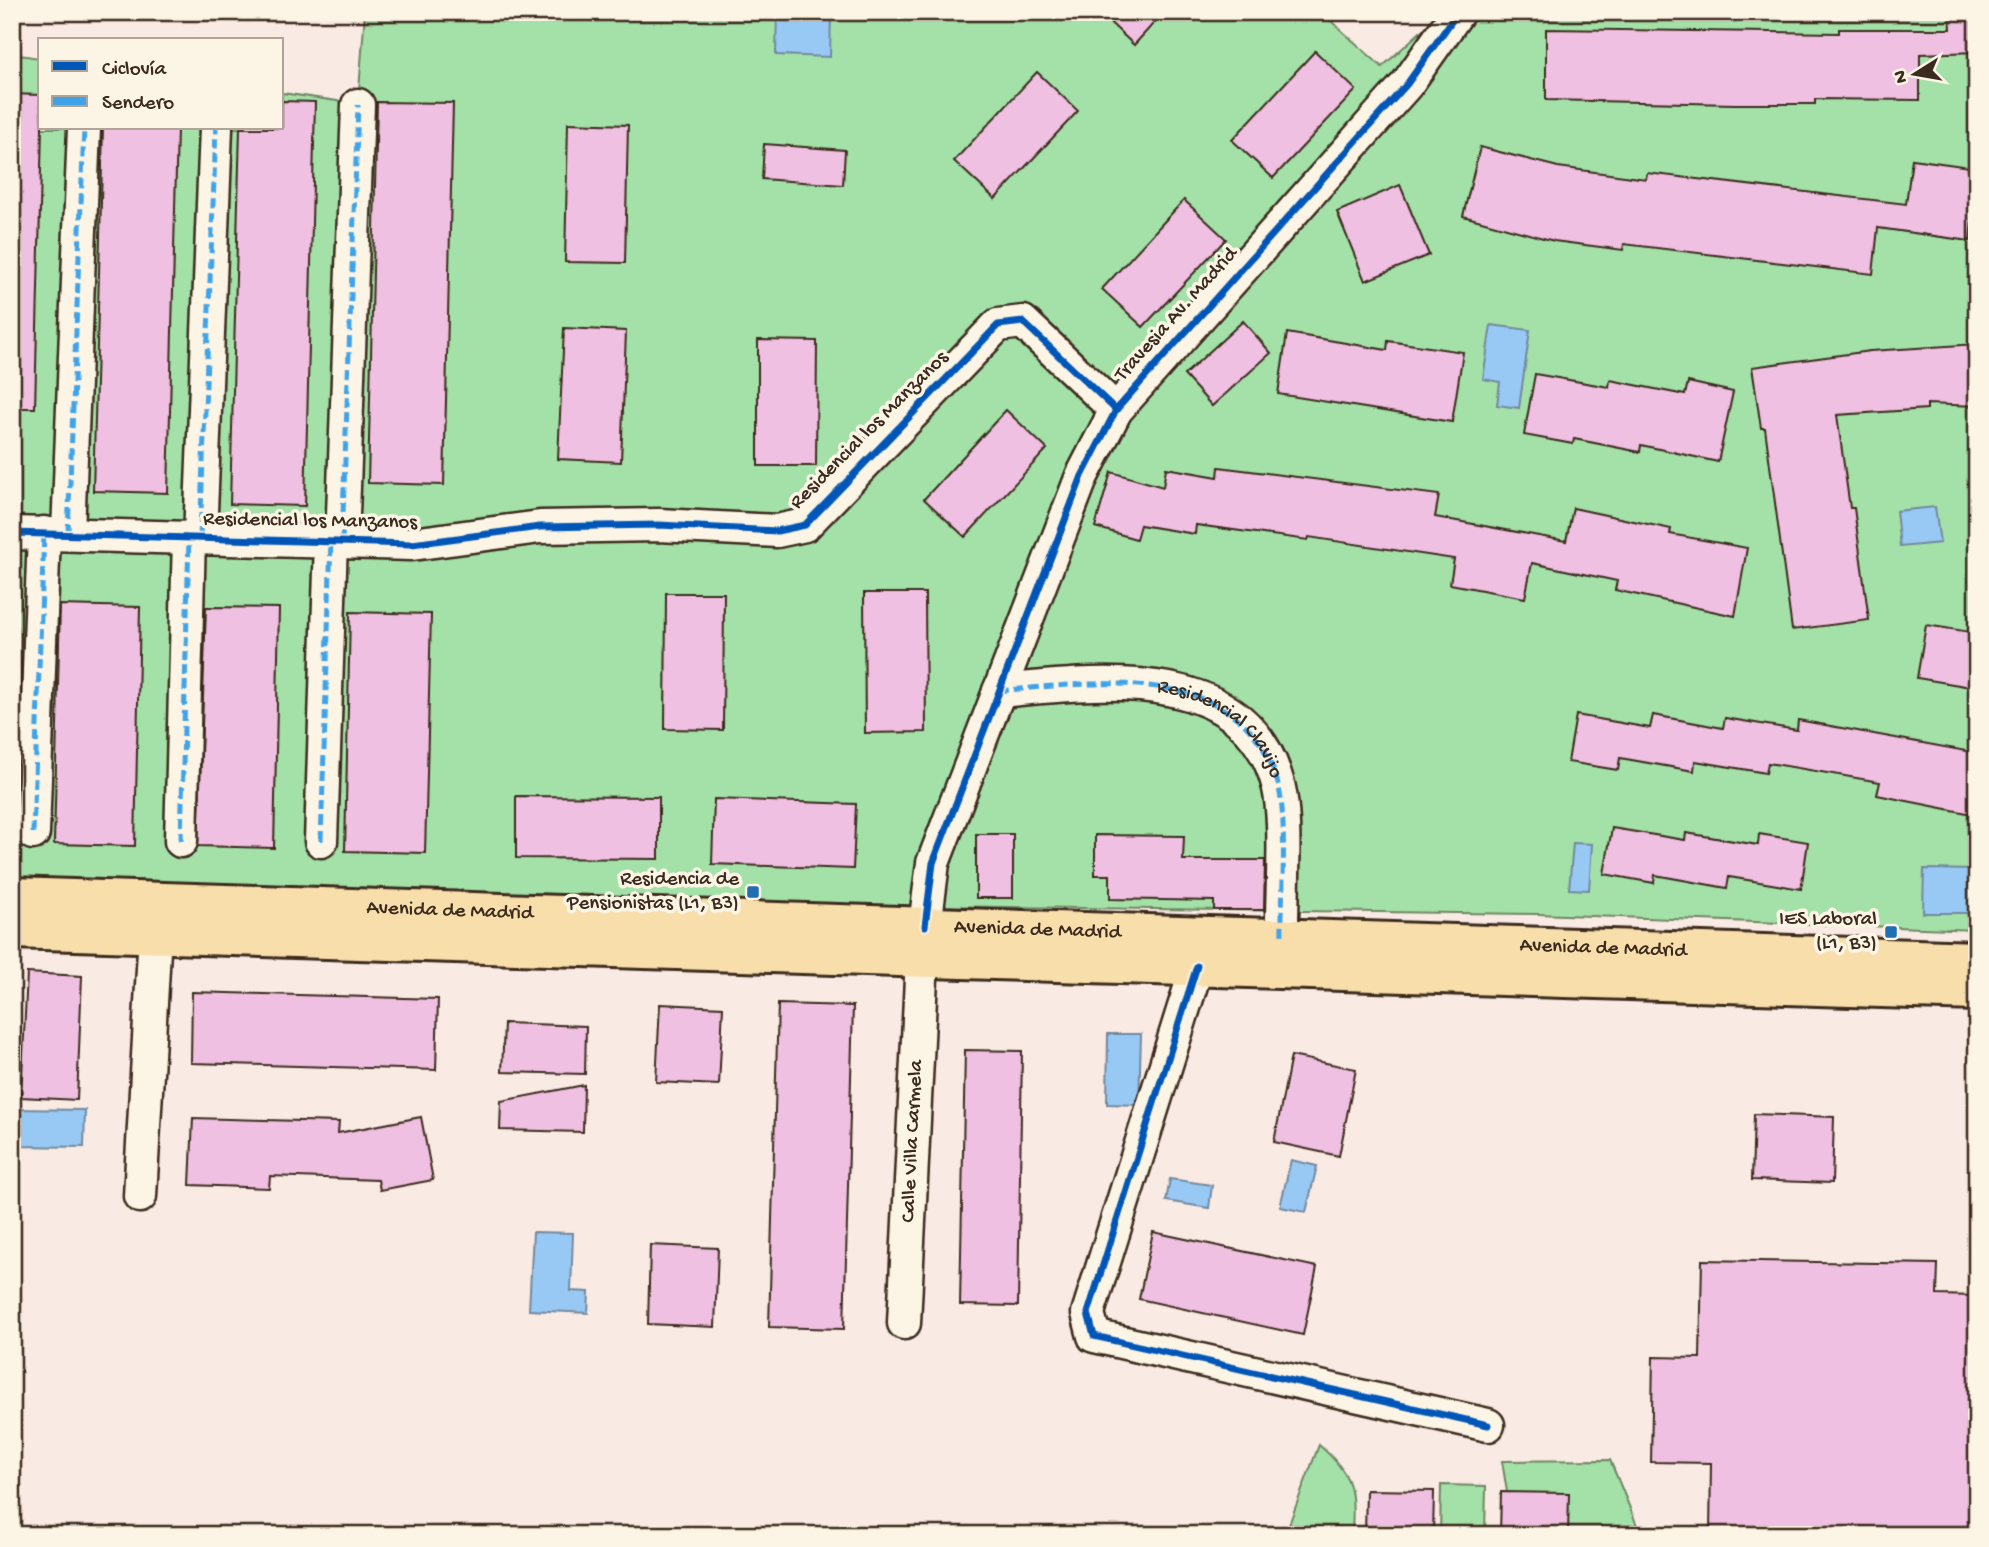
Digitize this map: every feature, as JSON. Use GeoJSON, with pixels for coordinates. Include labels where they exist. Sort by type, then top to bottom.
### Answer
{"type":"FeatureCollection","features":[{"type":"Feature","properties":{"kind":"main road","name":"Avenida de Madrid"},"geometry":{"type":"LineString","coordinates":[[12,897],[924,942],[1197,966],[1977,991]]}},
{"type":"Feature","properties":{"kind":"main road","name":"Avenida de Madrid"},"geometry":{"type":"LineString","coordinates":[[12,929],[924,942],[1282,938],[1977,961]]}},
{"type":"Feature","properties":{"kind":"street","name":"Travesia Av. Madrid"},"geometry":{"type":"LineString","coordinates":[[924,942],[933,863],[1082,476],[1116,410],[1406,84],[1458,12]]}},
{"type":"Feature","properties":{"kind":"street","name":"Residencial los Manzanos"},"geometry":{"type":"LineString","coordinates":[[321,841],[358,104]]}},
{"type":"Feature","properties":{"kind":"street"},"geometry":{"type":"LineString","coordinates":[[33,833],[84,130]]}},
{"type":"Feature","properties":{"kind":"street","name":"Residencial los Manzanos"},"geometry":{"type":"LineString","coordinates":[[181,841],[216,130]]}},
{"type":"Feature","properties":{"kind":"street","name":"Residencial los Manzanos"},"geometry":{"type":"LineString","coordinates":[[12,533],[412,544],[540,527],[659,525],[776,531],[805,525],[998,325],[1023,322],[1116,410]]}},
{"type":"Feature","properties":{"kind":"street","name":"Residencial Clavijo"},"geometry":{"type":"LineString","coordinates":[[999,691],[1067,685],[1174,689],[1209,700],[1233,714],[1257,739],[1278,786],[1282,938]]}},
{"type":"Feature","properties":{"kind":"street"},"geometry":{"type":"LineString","coordinates":[[140,1196],[155,933]]}},
{"type":"Feature","properties":{"kind":"street","name":"Calle Villa Carmela"},"geometry":{"type":"LineString","coordinates":[[904,1323],[924,942]]}},
{"type":"Feature","properties":{"kind":"street"},"geometry":{"type":"LineString","coordinates":[[1197,966],[1088,1313],[1094,1336],[1488,1425]]}},
{"type":"Feature","properties":{"kind":"green space"},"geometry":{"type":"Polygon","coordinates":[[[365,12],[1321,12],[1382,67],[1442,12],[1977,12],[1977,930],[1537,914],[12,894],[12,54],[38,58],[38,130],[284,130],[284,93],[358,104],[365,12]]]}},
{"type":"Feature","properties":{"kind":"green space"},"geometry":{"type":"Polygon","coordinates":[[[1319,1445],[1339,1465],[1349,1484],[1353,1506],[1352,1535],[1285,1535],[1319,1445]]]}},
{"type":"Feature","properties":{"kind":"green space"},"geometry":{"type":"Polygon","coordinates":[[[1610,1460],[1641,1535],[1568,1535],[1507,1492],[1502,1461],[1610,1460]]]}},
{"type":"Feature","properties":{"kind":"green space"},"geometry":{"type":"Polygon","coordinates":[[[1441,1485],[1486,1486],[1485,1535],[1440,1535],[1441,1485]]]}},
{"type":"Feature","properties":{"kind":"water"},"geometry":{"type":"Polygon","coordinates":[[[777,12],[831,12],[830,57],[776,55],[777,12]]]}},
{"type":"Feature","properties":{"kind":"water"},"geometry":{"type":"Polygon","coordinates":[[[1491,325],[1530,330],[1519,408],[1497,405],[1500,382],[1483,379],[1491,325]]]}},
{"type":"Feature","properties":{"kind":"water"},"geometry":{"type":"Polygon","coordinates":[[[1935,507],[1940,543],[1900,547],[1896,511],[1935,507]]]}},
{"type":"Feature","properties":{"kind":"water"},"geometry":{"type":"Polygon","coordinates":[[[1573,843],[1592,844],[1589,890],[1569,889],[1573,843]]]}},
{"type":"Feature","properties":{"kind":"water"},"geometry":{"type":"Polygon","coordinates":[[[1924,869],[1977,870],[1977,913],[1923,913],[1924,869]]]}},
{"type":"Feature","properties":{"kind":"water"},"geometry":{"type":"Polygon","coordinates":[[[1108,1034],[1141,1034],[1139,1105],[1107,1104],[1108,1034]]]}},
{"type":"Feature","properties":{"kind":"water"},"geometry":{"type":"Polygon","coordinates":[[[12,1109],[85,1110],[84,1147],[12,1146],[12,1109]]]}},
{"type":"Feature","properties":{"kind":"water"},"geometry":{"type":"Polygon","coordinates":[[[1291,1160],[1317,1166],[1306,1212],[1280,1207],[1291,1160]]]}},
{"type":"Feature","properties":{"kind":"water"},"geometry":{"type":"Polygon","coordinates":[[[1170,1179],[1212,1185],[1209,1208],[1166,1201],[1170,1179]]]}},
{"type":"Feature","properties":{"kind":"water"},"geometry":{"type":"Polygon","coordinates":[[[533,1232],[573,1233],[571,1291],[589,1292],[588,1313],[529,1310],[533,1232]]]}},
{"type":"Feature","properties":{"kind":"building"},"geometry":{"type":"Polygon","coordinates":[[[1099,12],[1164,12],[1134,45],[1099,12]]]}},
{"type":"Feature","properties":{"kind":"building"},"geometry":{"type":"Polygon","coordinates":[[[1950,12],[1977,12],[1977,52],[1920,54],[1920,100],[1815,99],[1815,104],[1735,104],[1546,100],[1546,29],[1839,33],[1839,29],[1951,29],[1950,12]]]}},
{"type":"Feature","properties":{"kind":"building"},"geometry":{"type":"Polygon","coordinates":[[[1315,51],[1356,90],[1273,178],[1232,140],[1315,51]]]}},
{"type":"Feature","properties":{"kind":"building"},"geometry":{"type":"Polygon","coordinates":[[[1037,72],[1078,111],[995,199],[954,161],[1037,72]]]}},
{"type":"Feature","properties":{"kind":"building"},"geometry":{"type":"Polygon","coordinates":[[[12,94],[38,95],[38,130],[42,130],[35,408],[12,408],[12,94]]]}},
{"type":"Feature","properties":{"kind":"building"},"geometry":{"type":"Polygon","coordinates":[[[284,101],[315,102],[305,506],[230,504],[240,130],[284,130],[284,101]]]}},
{"type":"Feature","properties":{"kind":"building"},"geometry":{"type":"Polygon","coordinates":[[[377,102],[453,103],[444,485],[368,483],[377,102]]]}},
{"type":"Feature","properties":{"kind":"building"},"geometry":{"type":"Polygon","coordinates":[[[568,123],[628,125],[625,263],[565,262],[568,123]]]}},
{"type":"Feature","properties":{"kind":"building"},"geometry":{"type":"Polygon","coordinates":[[[103,130],[177,130],[168,493],[93,491],[103,130]]]}},
{"type":"Feature","properties":{"kind":"building"},"geometry":{"type":"Polygon","coordinates":[[[764,144],[845,150],[843,185],[762,179],[764,144]]]}},
{"type":"Feature","properties":{"kind":"building"},"geometry":{"type":"Polygon","coordinates":[[[1480,147],[1558,167],[1646,179],[1647,173],[1906,204],[1912,159],[1977,168],[1970,241],[1878,228],[1873,274],[1624,244],[1623,250],[1554,241],[1463,216],[1480,147]]]}},
{"type":"Feature","properties":{"kind":"building"},"geometry":{"type":"Polygon","coordinates":[[[1400,185],[1429,255],[1365,281],[1337,212],[1400,185]]]}},
{"type":"Feature","properties":{"kind":"building"},"geometry":{"type":"Polygon","coordinates":[[[1184,200],[1226,239],[1143,327],[1102,289],[1184,200]]]}},
{"type":"Feature","properties":{"kind":"building"},"geometry":{"type":"Polygon","coordinates":[[[1243,321],[1271,353],[1212,406],[1184,375],[1243,321]]]}},
{"type":"Feature","properties":{"kind":"building"},"geometry":{"type":"Polygon","coordinates":[[[564,328],[626,331],[621,462],[558,459],[564,328]]]}},
{"type":"Feature","properties":{"kind":"building"},"geometry":{"type":"Polygon","coordinates":[[[1287,333],[1387,350],[1388,341],[1463,352],[1452,422],[1278,394],[1287,333]]]}},
{"type":"Feature","properties":{"kind":"building"},"geometry":{"type":"Polygon","coordinates":[[[758,340],[817,341],[816,466],[758,466],[758,340]]]}},
{"type":"Feature","properties":{"kind":"building"},"geometry":{"type":"Polygon","coordinates":[[[1977,344],[1977,406],[1927,404],[1927,409],[1837,415],[1850,508],[1854,508],[1869,620],[1792,630],[1765,428],[1761,428],[1752,367],[1870,351],[1977,344]]]}},
{"type":"Feature","properties":{"kind":"building"},"geometry":{"type":"Polygon","coordinates":[[[1535,374],[1609,387],[1610,380],[1685,395],[1688,382],[1733,392],[1718,462],[1641,445],[1640,452],[1574,439],[1573,444],[1524,435],[1535,374]]]}},
{"type":"Feature","properties":{"kind":"building"},"geometry":{"type":"Polygon","coordinates":[[[1006,410],[1047,449],[965,537],[924,499],[1006,410]]]}},
{"type":"Feature","properties":{"kind":"building"},"geometry":{"type":"Polygon","coordinates":[[[1219,467],[1439,495],[1435,517],[1566,541],[1573,508],[1671,529],[1670,534],[1747,548],[1735,616],[1615,590],[1617,581],[1532,563],[1525,598],[1450,584],[1454,559],[1309,537],[1308,540],[1196,525],[1195,534],[1140,525],[1136,539],[1095,527],[1111,472],[1163,487],[1166,468],[1218,477],[1219,467]]]}},
{"type":"Feature","properties":{"kind":"building"},"geometry":{"type":"Polygon","coordinates":[[[666,593],[724,593],[723,730],[665,729],[666,593]]]}},
{"type":"Feature","properties":{"kind":"building"},"geometry":{"type":"Polygon","coordinates":[[[864,593],[925,593],[926,732],[865,733],[864,593]]]}},
{"type":"Feature","properties":{"kind":"building"},"geometry":{"type":"Polygon","coordinates":[[[60,605],[140,607],[135,846],[54,844],[60,605]]]}},
{"type":"Feature","properties":{"kind":"building"},"geometry":{"type":"Polygon","coordinates":[[[206,607],[279,608],[274,848],[198,846],[206,607]]]}},
{"type":"Feature","properties":{"kind":"building"},"geometry":{"type":"Polygon","coordinates":[[[350,612],[431,614],[425,853],[345,851],[350,612]]]}},
{"type":"Feature","properties":{"kind":"building"},"geometry":{"type":"Polygon","coordinates":[[[1926,625],[1977,633],[1977,688],[1917,678],[1926,625]]]}},
{"type":"Feature","properties":{"kind":"building"},"geometry":{"type":"Polygon","coordinates":[[[1576,715],[1650,728],[1653,715],[1723,728],[1725,718],[1797,730],[1798,720],[1977,753],[1977,815],[1877,795],[1880,782],[1768,763],[1766,773],[1695,761],[1694,771],[1620,758],[1618,770],[1568,762],[1576,715]]]}},
{"type":"Feature","properties":{"kind":"building"},"geometry":{"type":"Polygon","coordinates":[[[516,796],[659,797],[659,859],[516,858],[516,796]]]}},
{"type":"Feature","properties":{"kind":"building"},"geometry":{"type":"Polygon","coordinates":[[[714,799],[856,804],[853,869],[712,864],[714,799]]]}},
{"type":"Feature","properties":{"kind":"building"},"geometry":{"type":"Polygon","coordinates":[[[1612,828],[1685,840],[1686,833],[1758,845],[1759,834],[1808,842],[1801,889],[1729,877],[1727,888],[1655,875],[1654,883],[1604,874],[1612,828]]]}},
{"type":"Feature","properties":{"kind":"building"},"geometry":{"type":"Polygon","coordinates":[[[976,834],[1013,834],[1013,898],[976,898],[976,834]]]}},
{"type":"Feature","properties":{"kind":"building"},"geometry":{"type":"Polygon","coordinates":[[[1095,835],[1184,836],[1183,860],[1265,860],[1264,910],[1214,910],[1214,901],[1110,899],[1110,875],[1095,875],[1095,835]]]}},
{"type":"Feature","properties":{"kind":"building"},"geometry":{"type":"Polygon","coordinates":[[[27,973],[82,976],[77,1100],[21,1097],[27,973]]]}},
{"type":"Feature","properties":{"kind":"building"},"geometry":{"type":"Polygon","coordinates":[[[192,992],[438,999],[436,1070],[191,1063],[192,992]]]}},
{"type":"Feature","properties":{"kind":"building"},"geometry":{"type":"Polygon","coordinates":[[[660,1004],[723,1007],[719,1085],[656,1082],[660,1004]]]}},
{"type":"Feature","properties":{"kind":"building"},"geometry":{"type":"Polygon","coordinates":[[[778,1004],[853,1006],[844,1329],[769,1327],[778,1004]]]}},
{"type":"Feature","properties":{"kind":"building"},"geometry":{"type":"Polygon","coordinates":[[[504,1023],[586,1026],[585,1074],[502,1072],[504,1023]]]}},
{"type":"Feature","properties":{"kind":"building"},"geometry":{"type":"Polygon","coordinates":[[[965,1050],[1022,1051],[1018,1306],[960,1305],[965,1050]]]}},
{"type":"Feature","properties":{"kind":"building"},"geometry":{"type":"Polygon","coordinates":[[[1291,1056],[1356,1069],[1339,1156],[1274,1142],[1291,1056]]]}},
{"type":"Feature","properties":{"kind":"building"},"geometry":{"type":"Polygon","coordinates":[[[584,1085],[583,1132],[500,1130],[501,1101],[584,1085]]]}},
{"type":"Feature","properties":{"kind":"building"},"geometry":{"type":"Polygon","coordinates":[[[1754,1114],[1834,1117],[1832,1183],[1752,1180],[1754,1114]]]}},
{"type":"Feature","properties":{"kind":"building"},"geometry":{"type":"Polygon","coordinates":[[[421,1117],[433,1180],[380,1190],[378,1180],[270,1176],[269,1188],[190,1185],[193,1118],[339,1122],[338,1133],[421,1117]]]}},
{"type":"Feature","properties":{"kind":"building"},"geometry":{"type":"Polygon","coordinates":[[[1153,1232],[1317,1267],[1303,1335],[1139,1299],[1153,1232]]]}},
{"type":"Feature","properties":{"kind":"building"},"geometry":{"type":"Polygon","coordinates":[[[650,1245],[718,1248],[715,1327],[648,1324],[650,1245]]]}},
{"type":"Feature","properties":{"kind":"building"},"geometry":{"type":"Polygon","coordinates":[[[1702,1260],[1938,1264],[1937,1295],[1977,1296],[1977,1535],[1710,1535],[1711,1463],[1651,1462],[1653,1357],[1700,1358],[1702,1260]]]}},
{"type":"Feature","properties":{"kind":"building"},"geometry":{"type":"Polygon","coordinates":[[[1366,1490],[1434,1491],[1433,1535],[1365,1535],[1366,1490]]]}},
{"type":"Feature","properties":{"kind":"building"},"geometry":{"type":"Polygon","coordinates":[[[1501,1492],[1569,1493],[1568,1535],[1500,1535],[1501,1492]]]}},
{"type":"Feature","properties":{"kind":"marked path"},"geometry":{"type":"LineString","coordinates":[[342,542],[358,105]]}},
{"type":"Feature","properties":{"kind":"marked path"},"geometry":{"type":"LineString","coordinates":[[68,533],[84,130]]}},
{"type":"Feature","properties":{"kind":"marked path"},"geometry":{"type":"LineString","coordinates":[[200,538],[216,130]]}},
{"type":"Feature","properties":{"kind":"marked path"},"geometry":{"type":"LineString","coordinates":[[33,833],[44,533]]}},
{"type":"Feature","properties":{"kind":"marked path"},"geometry":{"type":"LineString","coordinates":[[181,841],[189,537]]}},
{"type":"Feature","properties":{"kind":"marked path"},"geometry":{"type":"LineString","coordinates":[[321,841],[331,541]]}},
{"type":"Feature","properties":{"kind":"marked path"},"geometry":{"type":"LineString","coordinates":[[999,691],[1079,684],[1163,688],[1201,698],[1234,716],[1261,744],[1278,784],[1283,818],[1282,938]]}},
{"type":"Feature","properties":{"kind":"cycle path"},"geometry":{"type":"LineString","coordinates":[[925,926],[933,863],[1082,476],[1116,410],[1407,84],[1458,12]]}},
{"type":"Feature","properties":{"kind":"cycle path"},"geometry":{"type":"LineString","coordinates":[[12,533],[412,544],[540,527],[659,525],[777,531],[805,525],[998,325],[1023,322],[1116,410]]}},
{"type":"Feature","properties":{"kind":"cycle path"},"geometry":{"type":"LineString","coordinates":[[1197,966],[1088,1313],[1094,1336],[1488,1425]]}},
{"type":"Feature","properties":{"kind":"place","name":"Residencia de Pensionistas (L1, B3)"},"geometry":{"type":"Point","coordinates":[753,892]}},
{"type":"Feature","properties":{"kind":"place","name":"IES Laboral (L1, B3)"},"geometry":{"type":"Point","coordinates":[1891,932]}}]}
